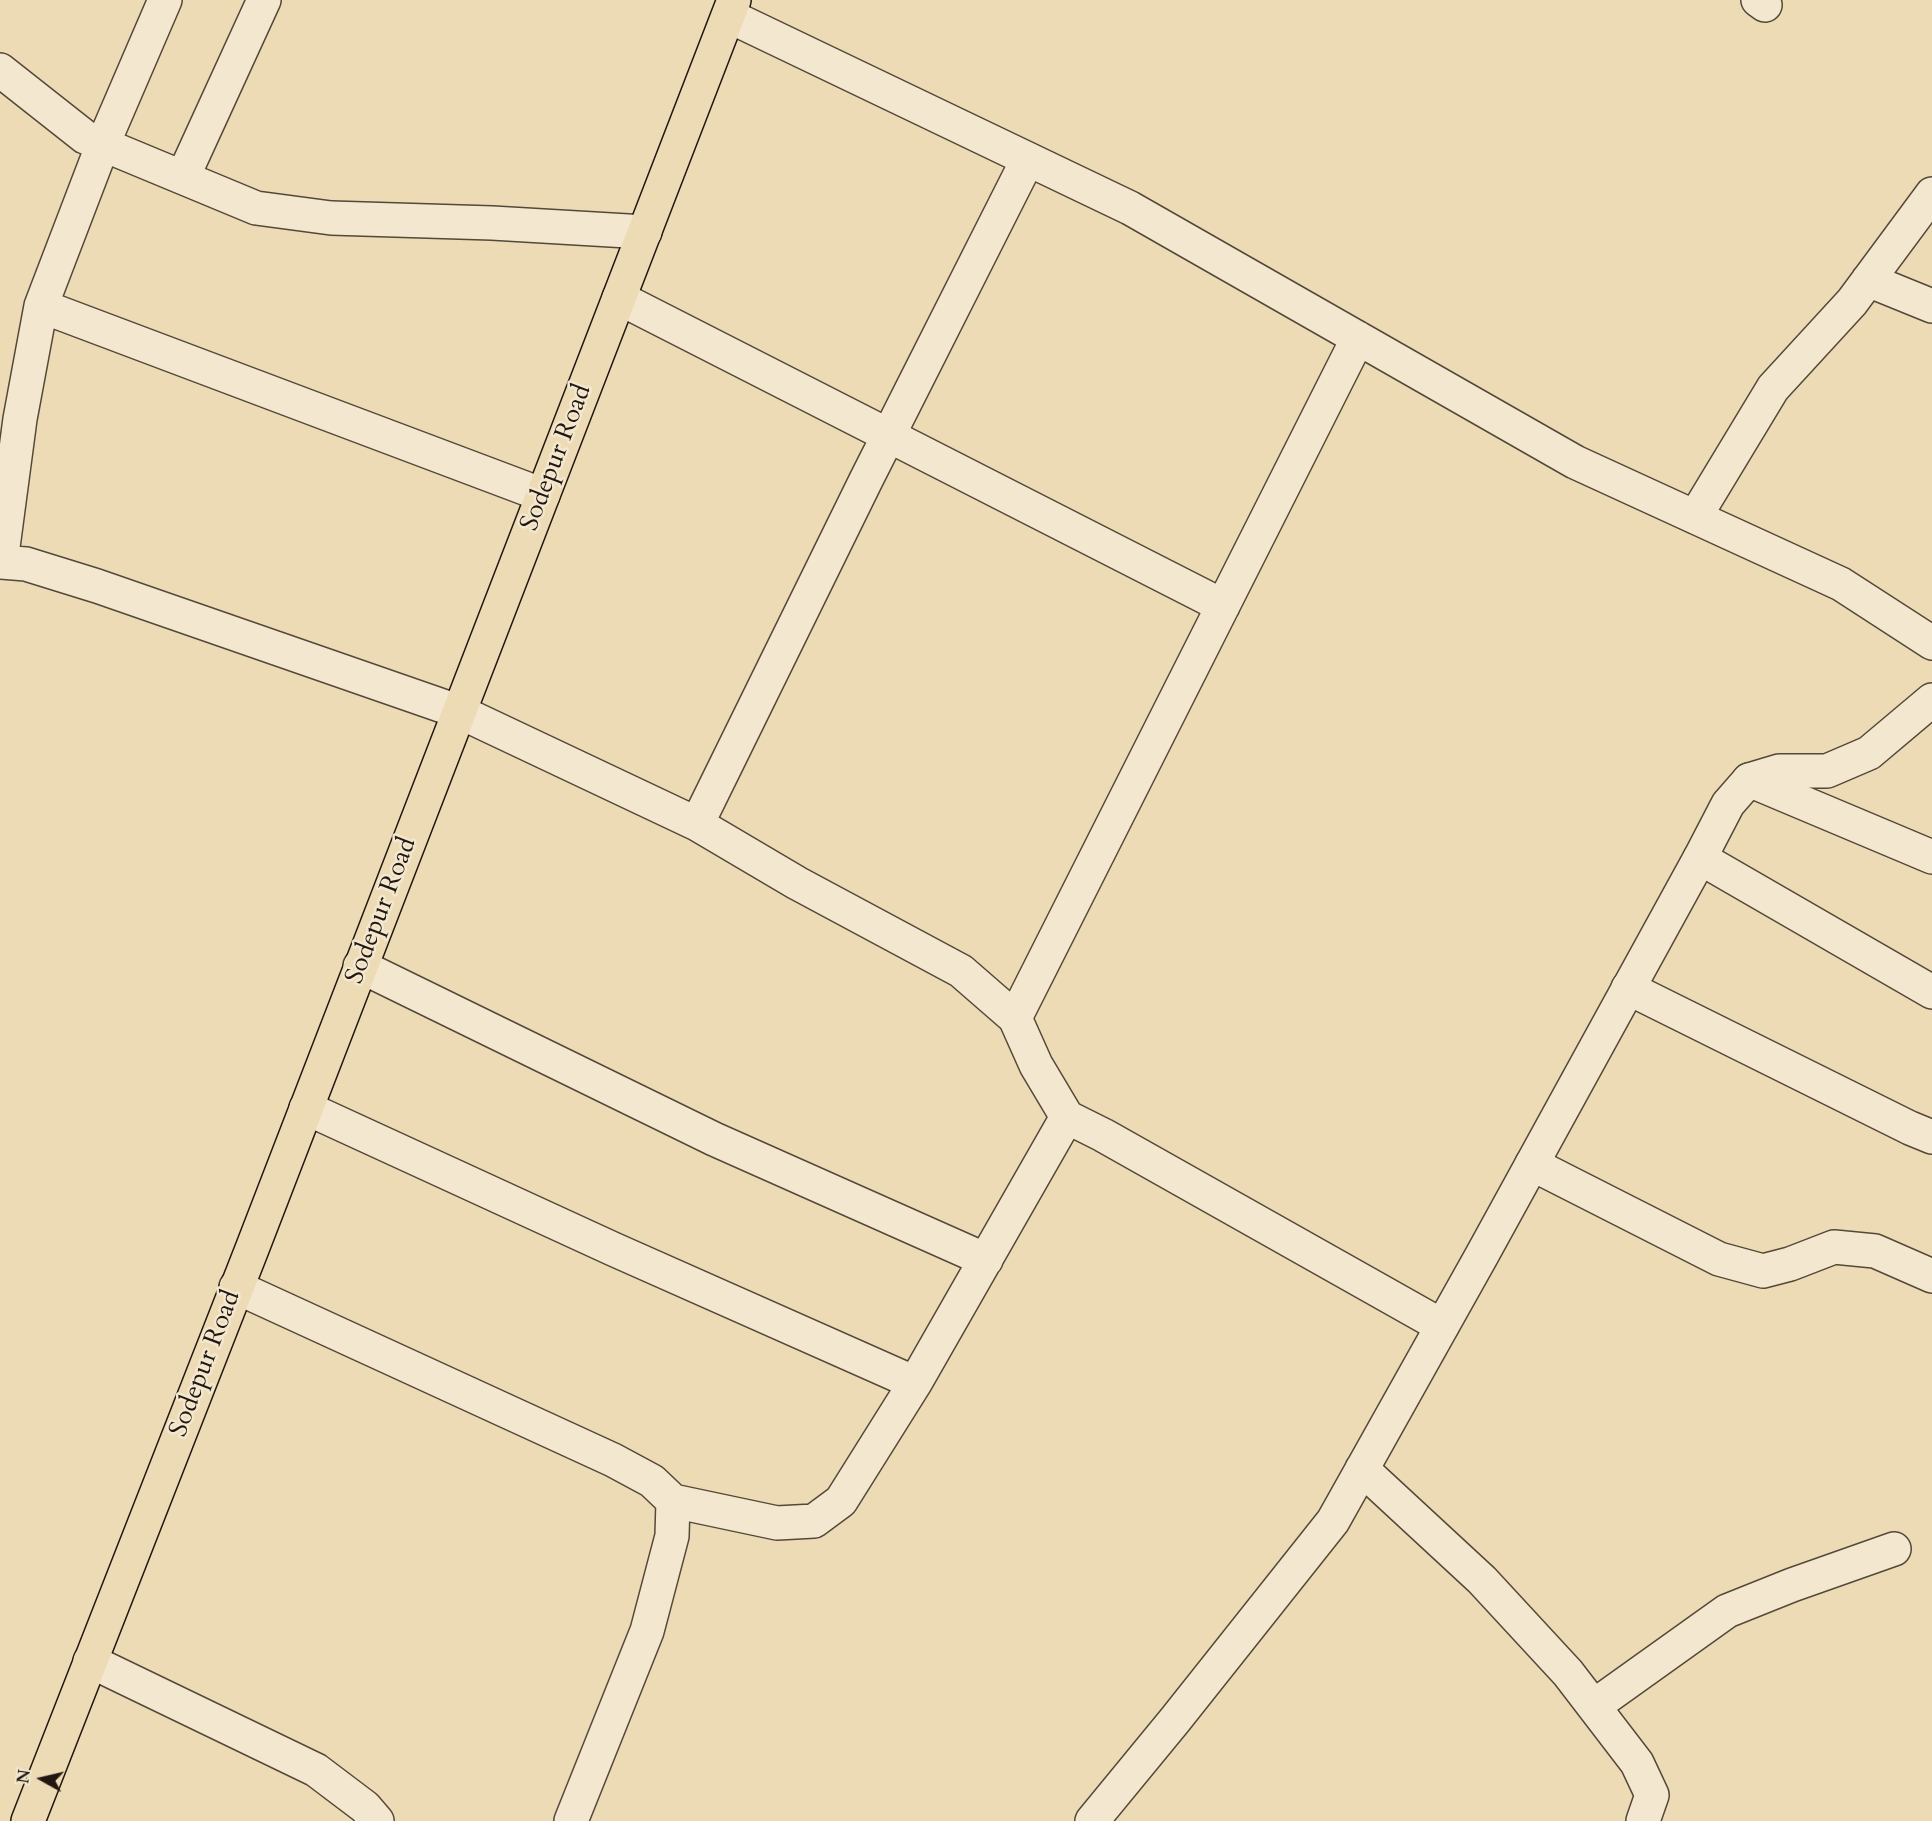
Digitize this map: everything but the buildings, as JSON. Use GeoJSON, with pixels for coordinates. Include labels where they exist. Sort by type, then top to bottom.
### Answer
{"type":"FeatureCollection","features":[{"type":"Feature","properties":{"kind":"main road","name":"Sodepur Road"},"geometry":{"type":"LineString","coordinates":[[28,1821],[460,712],[731,8]]}},
{"type":"Feature","properties":{"kind":"street"},"geometry":{"type":"LineString","coordinates":[[165,0],[103,144],[41,306],[20,419],[1,562],[26,564],[98,585],[460,712],[697,824],[797,883],[961,971],[1015,1018],[1036,1065],[1067,1117],[1103,1135],[1442,1326]]}},
{"type":"Feature","properties":{"kind":"street"},"geometry":{"type":"LineString","coordinates":[[183,177],[264,0]]}},
{"type":"Feature","properties":{"kind":"street"},"geometry":{"type":"LineString","coordinates":[[731,8],[1028,159],[1130,208],[1575,462],[1841,584],[1932,643]]}},
{"type":"Feature","properties":{"kind":"street"},"geometry":{"type":"LineString","coordinates":[[0,70],[85,137],[256,208],[331,218],[492,223],[645,232]]}},
{"type":"Feature","properties":{"kind":"street"},"geometry":{"type":"LineString","coordinates":[[697,824],[889,434],[1028,159]]}},
{"type":"Feature","properties":{"kind":"street"},"geometry":{"type":"LineString","coordinates":[[1695,517],[1773,388],[1852,302],[1932,194]]}},
{"type":"Feature","properties":{"kind":"street"},"geometry":{"type":"LineString","coordinates":[[1868,280],[1932,306]]}},
{"type":"Feature","properties":{"kind":"street"},"geometry":{"type":"LineString","coordinates":[[619,298],[1223,606]]}},
{"type":"Feature","properties":{"kind":"street"},"geometry":{"type":"LineString","coordinates":[[41,306],[543,495]]}},
{"type":"Feature","properties":{"kind":"street"},"geometry":{"type":"LineString","coordinates":[[1015,1018],[1358,338]]}},
{"type":"Feature","properties":{"kind":"street"},"geometry":{"type":"LineString","coordinates":[[1092,1821],[1333,1521],[1629,988],[1728,804],[1749,780],[1779,771],[1827,771],[1869,753],[1932,700]]}},
{"type":"Feature","properties":{"kind":"street"},"geometry":{"type":"LineString","coordinates":[[1749,780],[1932,858]]}},
{"type":"Feature","properties":{"kind":"street"},"geometry":{"type":"LineString","coordinates":[[1700,858],[1932,992]]}},
{"type":"Feature","properties":{"kind":"street"},"geometry":{"type":"LineString","coordinates":[[360,966],[714,1139],[986,1260]]}},
{"type":"Feature","properties":{"kind":"street"},"geometry":{"type":"LineString","coordinates":[[1629,988],[1932,1137]]}},
{"type":"Feature","properties":{"kind":"street"},"geometry":{"type":"LineString","coordinates":[[306,1108],[613,1249],[915,1383]]}},
{"type":"Feature","properties":{"kind":"street"},"geometry":{"type":"LineString","coordinates":[[236,1287],[613,1460],[652,1481],[673,1501],[777,1523],[814,1521],[841,1501],[915,1383],[1067,1117]]}},
{"type":"Feature","properties":{"kind":"street"},"geometry":{"type":"LineString","coordinates":[[1532,1164],[1719,1259],[1763,1271],[1790,1264],[1834,1247],[1875,1251],[1932,1276]]}},
{"type":"Feature","properties":{"kind":"street"},"geometry":{"type":"LineString","coordinates":[[1362,1469],[1482,1580],[1568,1673],[1637,1763],[1652,1795],[1643,1821]]}},
{"type":"Feature","properties":{"kind":"street"},"geometry":{"type":"LineString","coordinates":[[571,1821],[647,1631],[672,1536],[673,1501]]}},
{"type":"Feature","properties":{"kind":"street"},"geometry":{"type":"LineString","coordinates":[[1594,1706],[1727,1611],[1894,1549]]}},
{"type":"Feature","properties":{"kind":"street"},"geometry":{"type":"LineString","coordinates":[[90,1661],[316,1770],[365,1807],[377,1821]]}}]}
